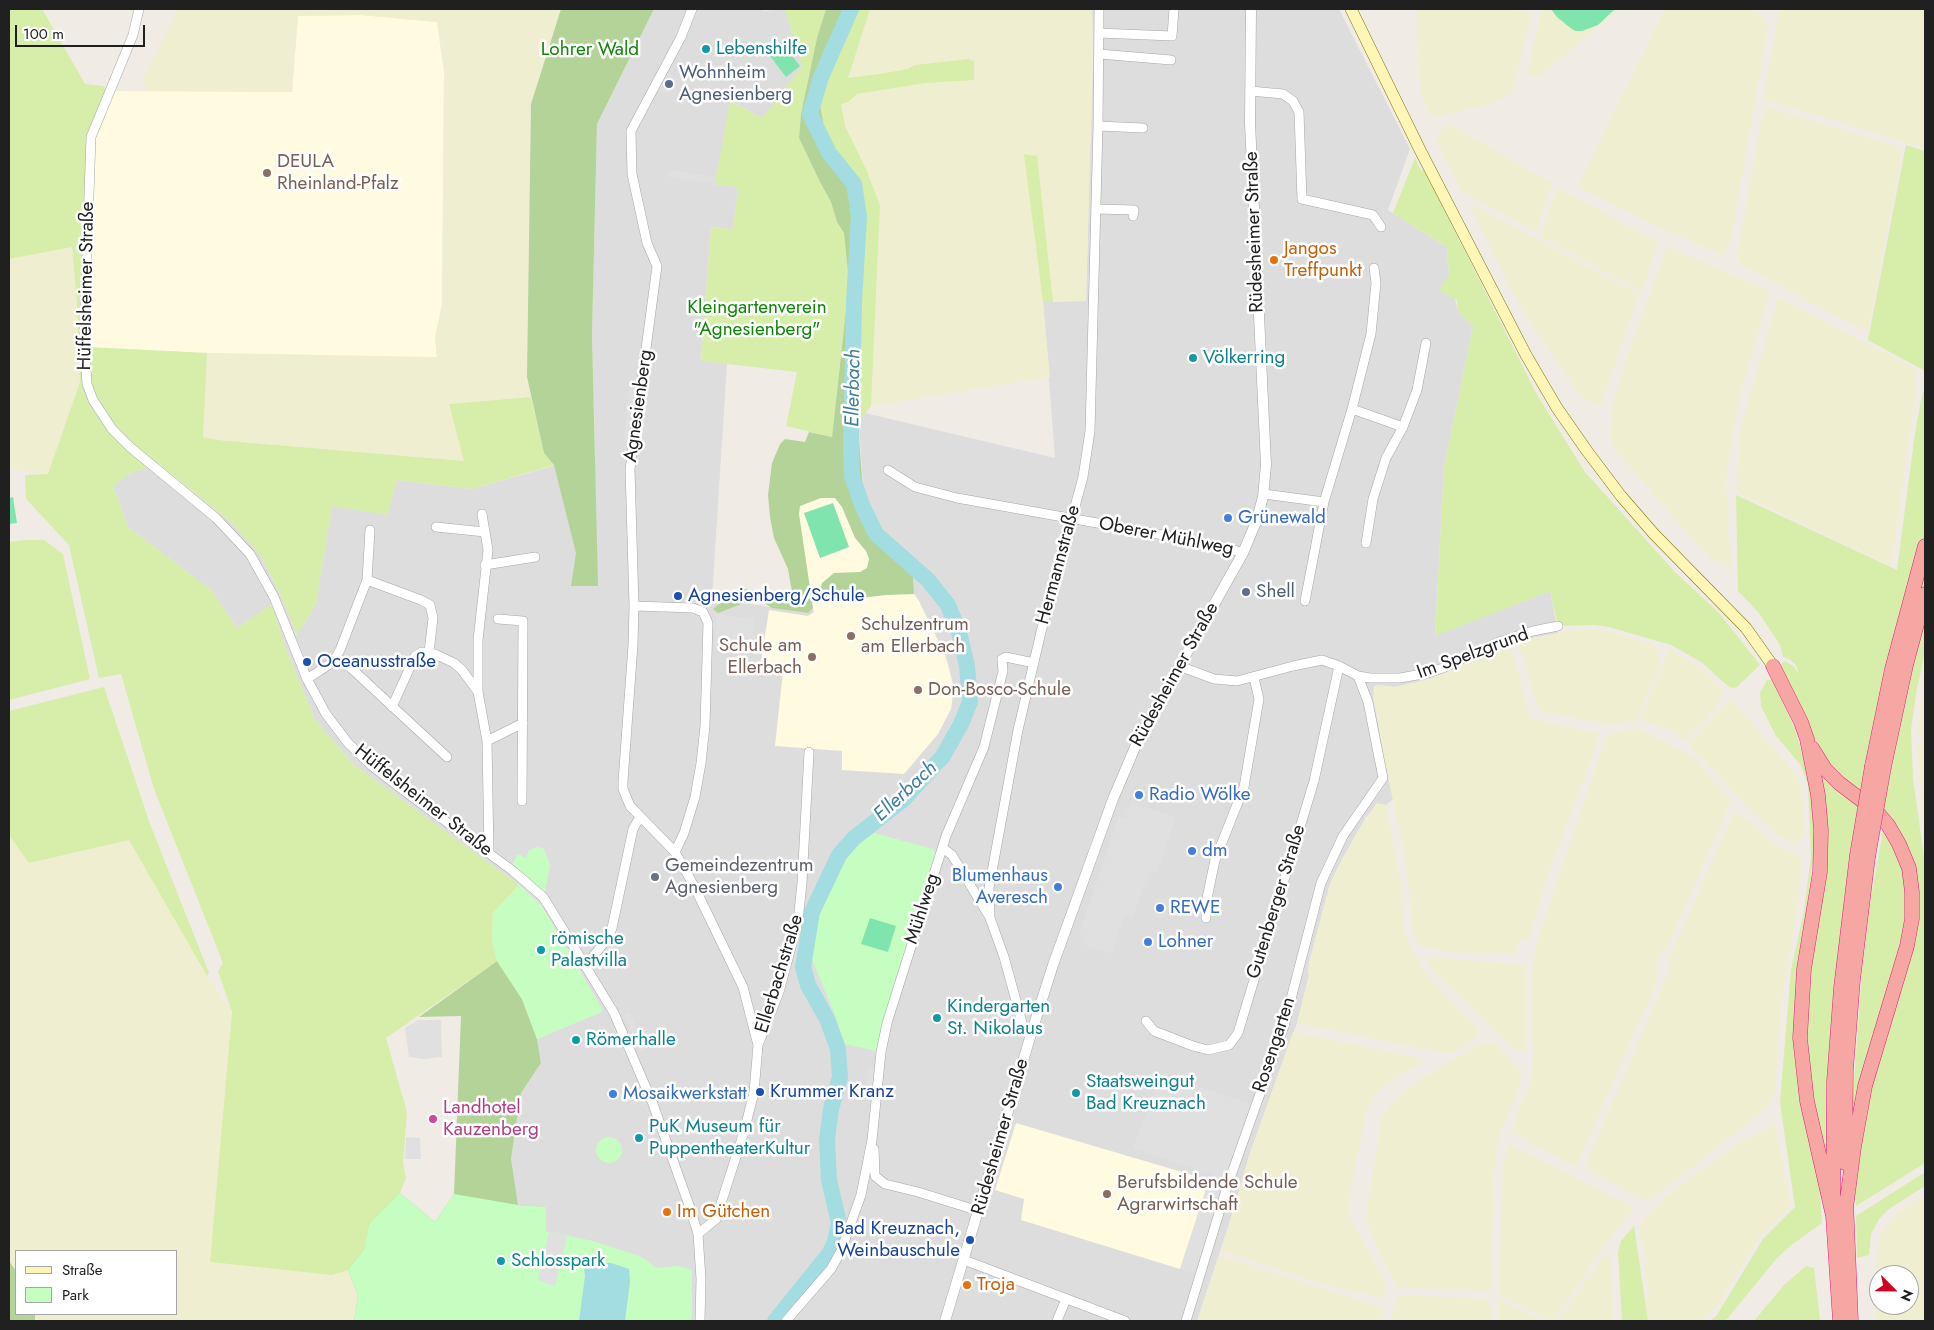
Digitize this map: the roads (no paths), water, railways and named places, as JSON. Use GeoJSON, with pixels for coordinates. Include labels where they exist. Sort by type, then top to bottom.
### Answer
{"type":"FeatureCollection","features":[{"type":"Feature","properties":{"kind":"highway"},"geometry":{"type":"LineString","coordinates":[[1840,1321],[1833,1216],[1834,1081],[1842,979],[1878,766],[1892,669],[1925,546]]}},
{"type":"Feature","properties":{"kind":"highway"},"geometry":{"type":"LineString","coordinates":[[1878,766],[1925,594]]}},
{"type":"Feature","properties":{"kind":"highway"},"geometry":{"type":"LineString","coordinates":[[1773,666],[1801,722],[1807,739],[1818,795],[1821,830],[1820,864],[1804,969],[1800,1038],[1807,1101],[1833,1216]]}},
{"type":"Feature","properties":{"kind":"highway"},"geometry":{"type":"LineString","coordinates":[[1807,739],[1825,769],[1839,783],[1877,812],[1888,825],[1899,844],[1909,868],[1912,892],[1912,919],[1907,946],[1864,1086],[1846,1208]]}},
{"type":"Feature","properties":{"kind":"highway"},"geometry":{"type":"LineString","coordinates":[[1851,1321],[1844,1148],[1846,1070],[1862,856]]}},
{"type":"Feature","properties":{"kind":"main road"},"geometry":{"type":"LineString","coordinates":[[1351,9],[1424,158],[1526,354],[1557,408],[1621,496],[1654,534],[1746,628],[1773,666]]}},
{"type":"Feature","properties":{"kind":"street","name":"Hüffelsheimer Straße"},"geometry":{"type":"LineString","coordinates":[[139,9],[133,35],[91,137],[84,340],[87,384],[93,400],[112,429],[130,447],[216,518],[250,554],[274,597],[307,679],[338,731],[359,754],[403,790],[513,870],[543,897],[614,1013],[652,1104],[698,1234],[701,1279],[700,1321]]}},
{"type":"Feature","properties":{"kind":"street","name":"Agnesienberg"},"geometry":{"type":"LineString","coordinates":[[675,852],[630,806],[622,780],[633,645],[634,606],[630,469],[657,266],[647,243],[632,174],[631,132],[681,37],[692,9]]}},
{"type":"Feature","properties":{"kind":"street","name":"Hermannstraße"},"geometry":{"type":"LineString","coordinates":[[990,918],[989,888],[1018,730],[1083,477],[1090,432],[1099,9]]}},
{"type":"Feature","properties":{"kind":"street"},"geometry":{"type":"LineString","coordinates":[[1099,33],[1172,36],[1174,9]]}},
{"type":"Feature","properties":{"kind":"street","name":"Rüdesheimer Straße"},"geometry":{"type":"LineString","coordinates":[[945,1321],[1053,965],[1117,790],[1139,738],[1243,553],[1256,522],[1264,494],[1265,446],[1258,318],[1250,92],[1251,9]]}},
{"type":"Feature","properties":{"kind":"street"},"geometry":{"type":"LineString","coordinates":[[1099,54],[1171,60]]}},
{"type":"Feature","properties":{"kind":"street"},"geometry":{"type":"LineString","coordinates":[[1250,92],[1283,94],[1293,101],[1299,112],[1302,199],[1373,215],[1381,227]]}},
{"type":"Feature","properties":{"kind":"street"},"geometry":{"type":"LineString","coordinates":[[1098,126],[1143,128]]}},
{"type":"Feature","properties":{"kind":"street"},"geometry":{"type":"LineString","coordinates":[[1096,209],[1134,210],[1134,216]]}},
{"type":"Feature","properties":{"kind":"street"},"geometry":{"type":"LineString","coordinates":[[1305,601],[1324,502],[1352,409],[1371,334],[1376,283],[1374,268]]}},
{"type":"Feature","properties":{"kind":"street"},"geometry":{"type":"LineString","coordinates":[[1366,543],[1373,499],[1378,482],[1386,458],[1402,427],[1417,390],[1426,343]]}},
{"type":"Feature","properties":{"kind":"street"},"geometry":{"type":"LineString","coordinates":[[1352,409],[1402,427]]}},
{"type":"Feature","properties":{"kind":"street","name":"Oberer Mühlweg"},"geometry":{"type":"LineString","coordinates":[[888,470],[909,484],[965,499],[1228,548],[1243,553]]}},
{"type":"Feature","properties":{"kind":"street"},"geometry":{"type":"LineString","coordinates":[[1264,494],[1324,502]]}},
{"type":"Feature","properties":{"kind":"street"},"geometry":{"type":"LineString","coordinates":[[482,514],[488,550],[478,640],[478,692],[487,742],[489,853]]}},
{"type":"Feature","properties":{"kind":"street"},"geometry":{"type":"LineString","coordinates":[[436,526],[485,532]]}},
{"type":"Feature","properties":{"kind":"street"},"geometry":{"type":"LineString","coordinates":[[307,679],[337,658],[367,580],[370,530]]}},
{"type":"Feature","properties":{"kind":"street"},"geometry":{"type":"LineString","coordinates":[[485,565],[535,557]]}},
{"type":"Feature","properties":{"kind":"street"},"geometry":{"type":"LineString","coordinates":[[367,580],[404,593],[430,605],[433,618],[429,652]]}},
{"type":"Feature","properties":{"kind":"street"},"geometry":{"type":"LineString","coordinates":[[634,606],[694,608],[703,612],[708,623],[705,726],[701,763],[695,797],[684,833],[675,852],[736,970],[749,1006],[758,1045],[754,1092],[744,1132],[716,1219],[698,1234]]}},
{"type":"Feature","properties":{"kind":"street"},"geometry":{"type":"LineString","coordinates":[[498,619],[524,620],[522,801]]}},
{"type":"Feature","properties":{"kind":"street","name":"Im Spelzgrund"},"geometry":{"type":"LineString","coordinates":[[1179,666],[1225,681],[1254,678],[1314,661],[1327,661],[1358,676],[1382,679],[1417,676],[1443,668],[1505,640],[1533,631],[1558,626]]}},
{"type":"Feature","properties":{"kind":"street"},"geometry":{"type":"LineString","coordinates":[[392,708],[416,656],[422,652],[429,652],[459,667],[478,692]]}},
{"type":"Feature","properties":{"kind":"street","name":"Mühlweg"},"geometry":{"type":"LineString","coordinates":[[786,1321],[830,1269],[841,1251],[861,1195],[872,1140],[881,1052],[887,1024],[943,848],[984,747],[1002,671],[1002,659],[1006,657],[1034,663]]}},
{"type":"Feature","properties":{"kind":"street"},"geometry":{"type":"LineString","coordinates":[[337,658],[352,669],[392,708],[447,756]]}},
{"type":"Feature","properties":{"kind":"street","name":"Gutenberger Straße"},"geometry":{"type":"LineString","coordinates":[[1146,1021],[1154,1031],[1208,1050],[1229,1045],[1238,1033],[1314,781],[1339,666]]}},
{"type":"Feature","properties":{"kind":"street","name":"Rosengarten"},"geometry":{"type":"LineString","coordinates":[[1186,1321],[1230,1176],[1284,1026],[1322,883],[1343,836],[1383,778],[1368,702],[1358,676]]}},
{"type":"Feature","properties":{"kind":"street"},"geometry":{"type":"LineString","coordinates":[[1206,918],[1206,903],[1216,860],[1244,787],[1259,699],[1254,678]]}},
{"type":"Feature","properties":{"kind":"street"},"geometry":{"type":"LineString","coordinates":[[487,742],[523,723]]}},
{"type":"Feature","properties":{"kind":"street","name":"Ellerbachstraße"},"geometry":{"type":"LineString","coordinates":[[758,1045],[779,992],[798,922],[809,752]]}},
{"type":"Feature","properties":{"kind":"street"},"geometry":{"type":"LineString","coordinates":[[585,966],[608,938],[612,928],[633,829],[640,817]]}},
{"type":"Feature","properties":{"kind":"street","name":"Hermannstraße"},"geometry":{"type":"LineString","coordinates":[[943,848],[956,863],[990,918],[1004,957],[1023,1026],[1032,1031]]}},
{"type":"Feature","properties":{"kind":"street","name":"Mühlweg"},"geometry":{"type":"LineString","coordinates":[[872,1140],[875,1176],[885,1184],[979,1211]]}},
{"type":"Feature","properties":{"kind":"street"},"geometry":{"type":"LineString","coordinates":[[964,1260],[1125,1321]]}},
{"type":"Feature","properties":{"kind":"street"},"geometry":{"type":"LineString","coordinates":[[1057,1321],[1066,1299]]}},
{"type":"Feature","properties":{"kind":"water"},"geometry":{"type":"Polygon","coordinates":[[[587,1262],[611,1263],[629,1269],[630,1282],[625,1321],[579,1321],[585,1276],[584,1268],[587,1262]]]}},
{"type":"Feature","properties":{"kind":"waterway","name":"Ellerbach"},"geometry":{"type":"LineString","coordinates":[[775,1321],[829,1254],[835,1242],[839,1223],[829,1180],[827,1140],[831,1109],[840,1077],[838,1049],[827,1019],[808,985],[803,967],[812,912],[839,855],[854,838],[904,799],[943,756],[961,724],[970,702],[967,666],[959,632],[948,605],[928,580],[876,534],[862,505],[852,476],[854,303],[859,216],[854,184],[829,153],[810,114],[821,77],[851,9]]}},
{"type":"Feature","properties":{"kind":"place","name":"Lebenshilfe"},"geometry":{"type":"Point","coordinates":[706,49]}},
{"type":"Feature","properties":{"kind":"place","name":"Wohnheim Agnesienberg"},"geometry":{"type":"Point","coordinates":[669,84]}},
{"type":"Feature","properties":{"kind":"place","name":"DEULA Rheinland-Pfalz"},"geometry":{"type":"Point","coordinates":[267,173]}},
{"type":"Feature","properties":{"kind":"place","name":"Jangos Treffpunkt"},"geometry":{"type":"Point","coordinates":[1274,260]}},
{"type":"Feature","properties":{"kind":"place","name":"Völkerring"},"geometry":{"type":"Point","coordinates":[1193,358]}},
{"type":"Feature","properties":{"kind":"place","name":"Grünewald"},"geometry":{"type":"Point","coordinates":[1228,518]}},
{"type":"Feature","properties":{"kind":"place","name":"Shell"},"geometry":{"type":"Point","coordinates":[1246,592]}},
{"type":"Feature","properties":{"kind":"place","name":"Agnesienberg/Schule"},"geometry":{"type":"Point","coordinates":[678,596]}},
{"type":"Feature","properties":{"kind":"place","name":"Schulzentrum am Ellerbach"},"geometry":{"type":"Point","coordinates":[851,636]}},
{"type":"Feature","properties":{"kind":"place","name":"Schule am Ellerbach"},"geometry":{"type":"Point","coordinates":[812,657]}},
{"type":"Feature","properties":{"kind":"place","name":"Oceanusstraße"},"geometry":{"type":"Point","coordinates":[307,662]}},
{"type":"Feature","properties":{"kind":"place","name":"Don-Bosco-Schule"},"geometry":{"type":"Point","coordinates":[918,690]}},
{"type":"Feature","properties":{"kind":"place","name":"Radio Wölke"},"geometry":{"type":"Point","coordinates":[1139,795]}},
{"type":"Feature","properties":{"kind":"place","name":"dm"},"geometry":{"type":"Point","coordinates":[1192,851]}},
{"type":"Feature","properties":{"kind":"place","name":"Gemeindezentrum Agnesienberg"},"geometry":{"type":"Point","coordinates":[655,877]}},
{"type":"Feature","properties":{"kind":"place","name":"Blumenhaus Averesch"},"geometry":{"type":"Point","coordinates":[1058,887]}},
{"type":"Feature","properties":{"kind":"place","name":"REWE"},"geometry":{"type":"Point","coordinates":[1160,908]}},
{"type":"Feature","properties":{"kind":"place","name":"Lohner"},"geometry":{"type":"Point","coordinates":[1148,942]}},
{"type":"Feature","properties":{"kind":"place","name":"römische Palastvilla"},"geometry":{"type":"Point","coordinates":[541,950]}},
{"type":"Feature","properties":{"kind":"place","name":"Kindergarten St. Nikolaus"},"geometry":{"type":"Point","coordinates":[937,1018]}},
{"type":"Feature","properties":{"kind":"place","name":"Römerhalle"},"geometry":{"type":"Point","coordinates":[576,1040]}},
{"type":"Feature","properties":{"kind":"place","name":"Krummer Kranz"},"geometry":{"type":"Point","coordinates":[760,1092]}},
{"type":"Feature","properties":{"kind":"place","name":"Staatsweingut Bad Kreuznach"},"geometry":{"type":"Point","coordinates":[1076,1093]}},
{"type":"Feature","properties":{"kind":"place","name":"Mosaikwerkstatt"},"geometry":{"type":"Point","coordinates":[613,1094]}},
{"type":"Feature","properties":{"kind":"place","name":"Landhotel Kauzenberg"},"geometry":{"type":"Point","coordinates":[433,1119]}},
{"type":"Feature","properties":{"kind":"place","name":"PuK Museum für PuppentheaterKultur"},"geometry":{"type":"Point","coordinates":[639,1138]}},
{"type":"Feature","properties":{"kind":"place","name":"Berufsbildende Schule Agrarwirtschaft"},"geometry":{"type":"Point","coordinates":[1107,1194]}},
{"type":"Feature","properties":{"kind":"place","name":"Im Gütchen"},"geometry":{"type":"Point","coordinates":[667,1212]}},
{"type":"Feature","properties":{"kind":"place","name":"Bad Kreuznach, Weinbauschule"},"geometry":{"type":"Point","coordinates":[970,1240]}},
{"type":"Feature","properties":{"kind":"place","name":"Schlosspark"},"geometry":{"type":"Point","coordinates":[501,1261]}},
{"type":"Feature","properties":{"kind":"place","name":"Troja"},"geometry":{"type":"Point","coordinates":[967,1285]}},
{"type":"Feature","properties":{"kind":"park label","name":"Lohrer Wald"},"geometry":{"type":"Point","coordinates":[590,50]}},
{"type":"Feature","properties":{"kind":"park label","name":"Kleingartenverein \"Agnesienberg\""},"geometry":{"type":"Point","coordinates":[757,319]}}]}
